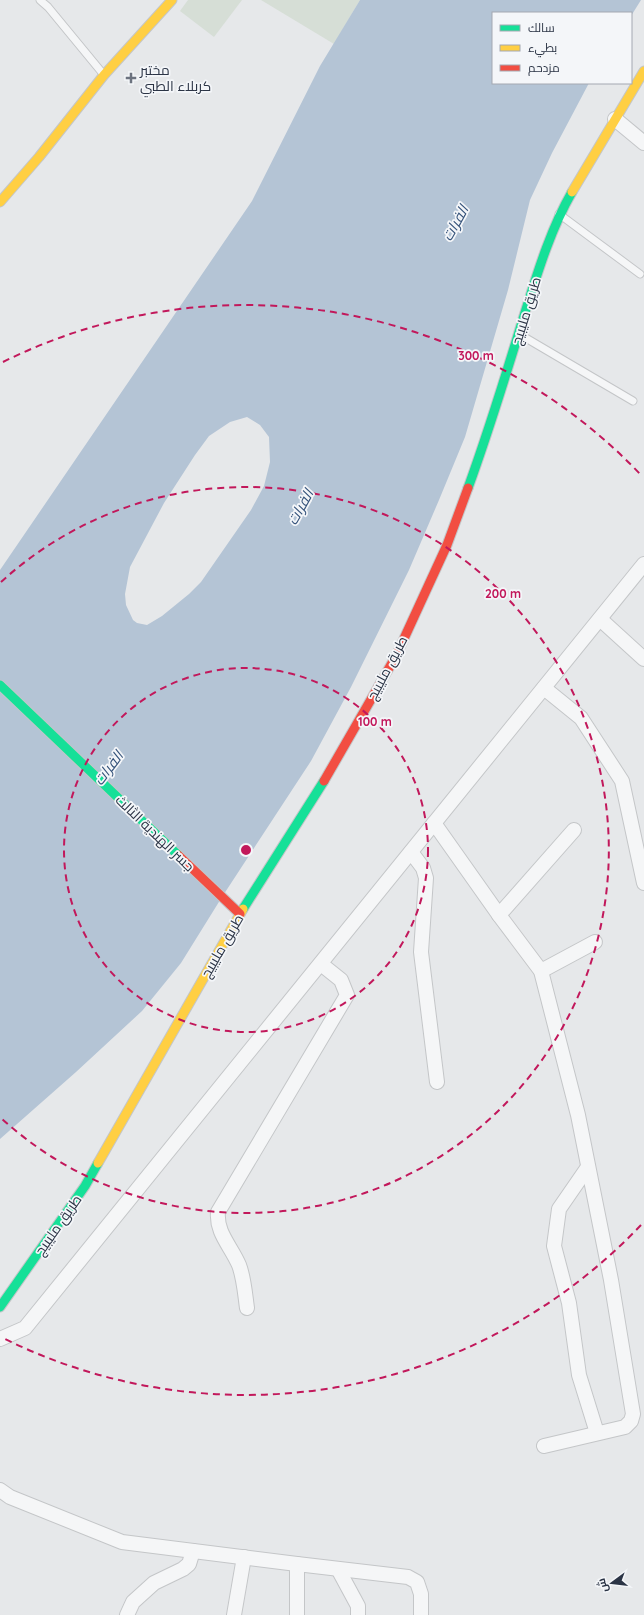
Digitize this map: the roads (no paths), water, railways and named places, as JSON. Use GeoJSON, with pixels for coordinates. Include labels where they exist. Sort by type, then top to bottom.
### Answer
{"type":"FeatureCollection","features":[{"type":"Feature","properties":{"kind":"street"},"geometry":{"type":"LineString","coordinates":[[131,46],[159,0]]}},
{"type":"Feature","properties":{"kind":"street"},"geometry":{"type":"LineString","coordinates":[[0,202],[39,157],[104,75],[172,0]]}},
{"type":"Feature","properties":{"kind":"street","name":"طريق مليبيج"},"geometry":{"type":"LineString","coordinates":[[0,1307],[86,1186],[240,914],[317,792],[396,656],[447,545],[486,438],[541,262],[559,214],[644,72]]}},
{"type":"Feature","properties":{"kind":"street"},"geometry":{"type":"LineString","coordinates":[[615,119],[644,143]]}},
{"type":"Feature","properties":{"kind":"street"},"geometry":{"type":"LineString","coordinates":[[0,1339],[25,1328],[644,564]]}},
{"type":"Feature","properties":{"kind":"street"},"geometry":{"type":"LineString","coordinates":[[600,619],[644,659]]}},
{"type":"Feature","properties":{"kind":"street","name":"جسر الهندية الثالث"},"geometry":{"type":"LineString","coordinates":[[0,685],[240,914]]}},
{"type":"Feature","properties":{"kind":"street"},"geometry":{"type":"LineString","coordinates":[[544,688],[581,718],[622,781],[644,884]]}},
{"type":"Feature","properties":{"kind":"street"},"geometry":{"type":"LineString","coordinates":[[434,823],[499,915],[541,971],[578,1116],[611,1280],[633,1414],[631,1421],[625,1426],[544,1446]]}},
{"type":"Feature","properties":{"kind":"street"},"geometry":{"type":"LineString","coordinates":[[499,915],[574,830]]}},
{"type":"Feature","properties":{"kind":"street"},"geometry":{"type":"LineString","coordinates":[[411,852],[423,868],[426,878],[421,952],[437,1082]]}},
{"type":"Feature","properties":{"kind":"street"},"geometry":{"type":"LineString","coordinates":[[541,971],[595,942]]}},
{"type":"Feature","properties":{"kind":"street"},"geometry":{"type":"LineString","coordinates":[[247,1308],[239,1266],[220,1231],[217,1221],[218,1212],[347,995],[341,980],[321,964]]}},
{"type":"Feature","properties":{"kind":"street"},"geometry":{"type":"LineString","coordinates":[[588,1167],[559,1209],[554,1246],[569,1303],[579,1375],[597,1433]]}},
{"type":"Feature","properties":{"kind":"street"},"geometry":{"type":"LineString","coordinates":[[0,1490],[10,1497],[122,1542],[408,1577],[417,1582],[421,1594],[421,1615]]}},
{"type":"Feature","properties":{"kind":"street"},"geometry":{"type":"LineString","coordinates":[[127,1615],[133,1602],[154,1583],[178,1572],[189,1564],[193,1551]]}},
{"type":"Feature","properties":{"kind":"street"},"geometry":{"type":"LineString","coordinates":[[234,1615],[244,1557]]}},
{"type":"Feature","properties":{"kind":"street"},"geometry":{"type":"LineString","coordinates":[[297,1564],[297,1615]]}},
{"type":"Feature","properties":{"kind":"street"},"geometry":{"type":"LineString","coordinates":[[338,1569],[358,1606],[358,1615]]}},
{"type":"Feature","properties":{"kind":"lane"},"geometry":{"type":"LineString","coordinates":[[40,0],[48,7],[104,75]]}},
{"type":"Feature","properties":{"kind":"lane"},"geometry":{"type":"LineString","coordinates":[[559,214],[640,274]]}},
{"type":"Feature","properties":{"kind":"lane"},"geometry":{"type":"LineString","coordinates":[[519,334],[633,401]]}},
{"type":"Feature","properties":{"kind":"water","name":"الفرات"},"geometry":{"type":"Polygon","coordinates":[[[360,0],[641,0],[632,14],[632,12],[492,12],[492,84],[588,84],[552,153],[530,200],[508,290],[465,437],[409,570],[351,687],[311,761],[222,897],[181,963],[142,1011],[0,1139],[0,570],[252,201],[320,66],[360,0]],[[247,417],[230,422],[209,436],[195,455],[164,503],[130,567],[125,594],[126,605],[133,620],[137,623],[147,625],[162,616],[201,582],[251,510],[264,486],[270,462],[269,437],[260,425],[247,417]]]}},
{"type":"Feature","properties":{"kind":"place","name":"مختبر كربلاء الطبي"},"geometry":{"type":"Point","coordinates":[131,78]}}]}
